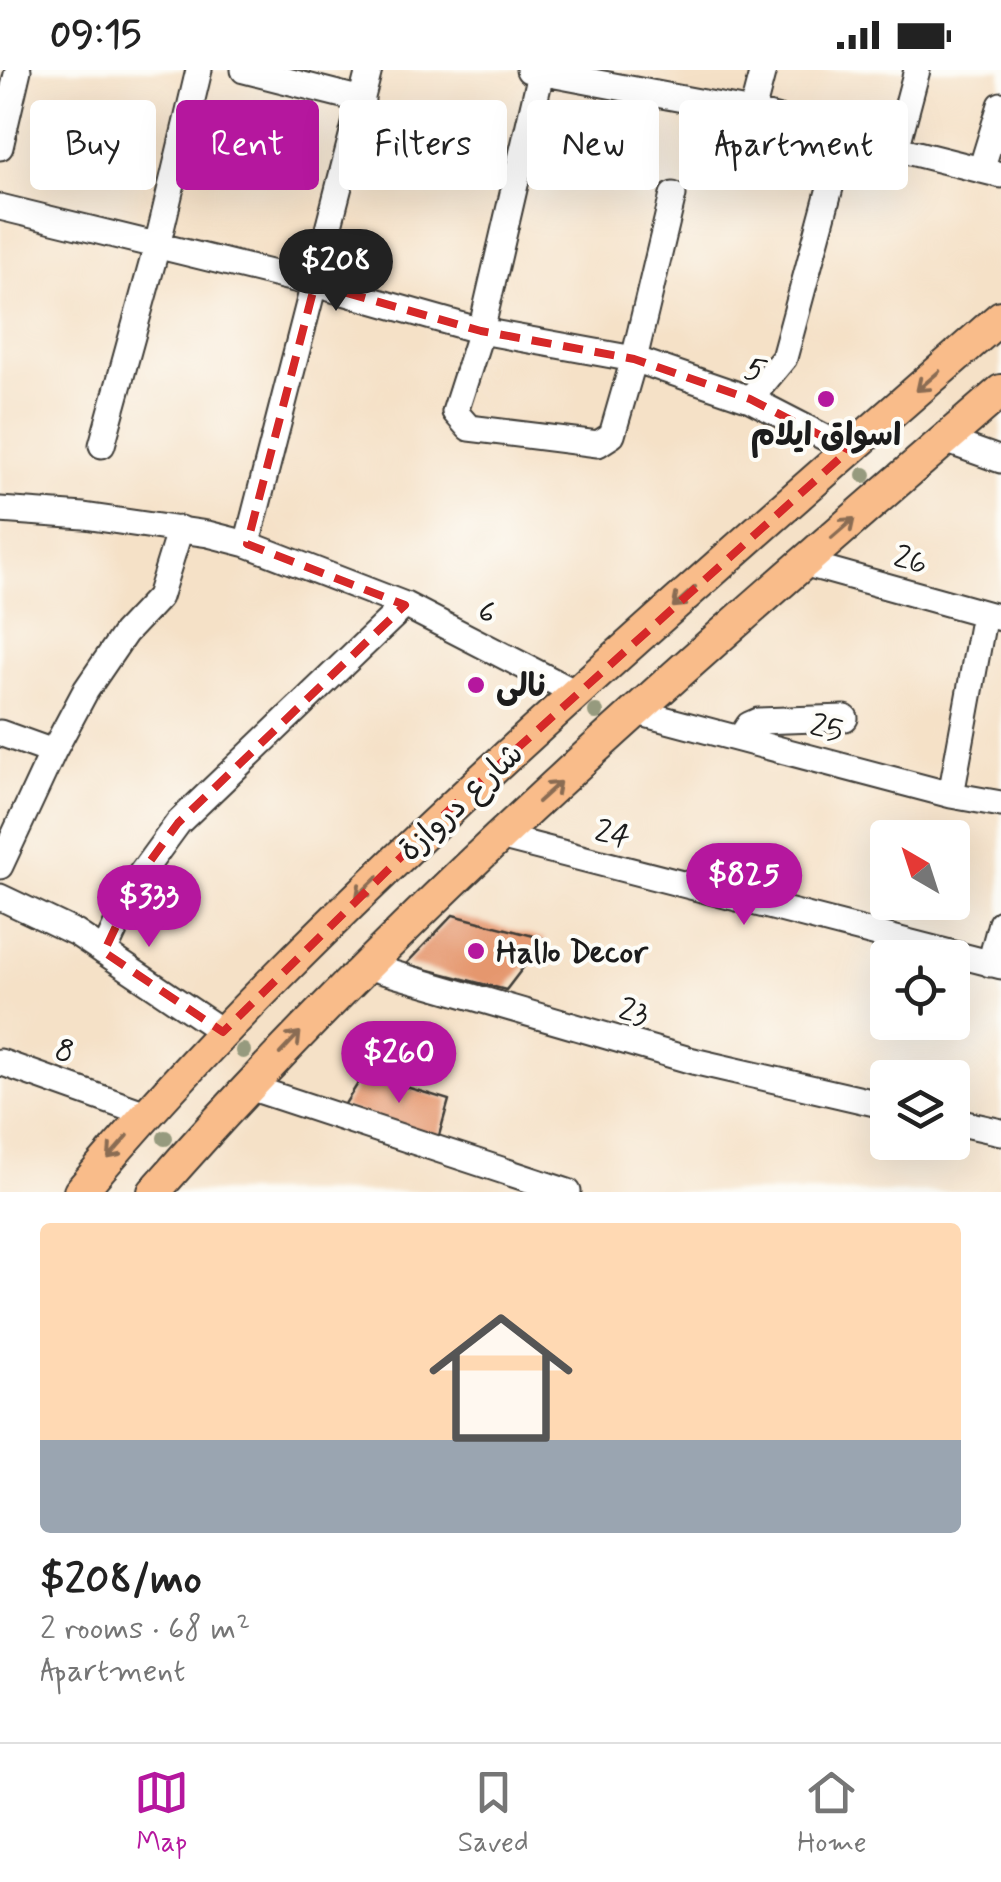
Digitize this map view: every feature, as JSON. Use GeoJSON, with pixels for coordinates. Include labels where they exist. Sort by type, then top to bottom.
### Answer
{"type":"FeatureCollection","features":[{"type":"Feature","properties":{"kind":"main road","name":"شارع دروازة"},"geometry":{"type":"LineString","coordinates":[[80,1192],[223,1032],[362,892],[576,693],[849,450],[999,323]]}},
{"type":"Feature","properties":{"kind":"main road","name":"شارع دروازة"},"geometry":{"type":"LineString","coordinates":[[154,1192],[366,966],[500,837],[803,563],[1001,391]]}},
{"type":"Feature","properties":{"kind":"street"},"geometry":{"type":"LineString","coordinates":[[0,146],[18,70]]}},
{"type":"Feature","properties":{"kind":"street"},"geometry":{"type":"LineString","coordinates":[[102,445],[198,70]]}},
{"type":"Feature","properties":{"kind":"street"},"geometry":{"type":"LineString","coordinates":[[248,70],[362,100],[370,70]]}},
{"type":"Feature","properties":{"kind":"street"},"geometry":{"type":"LineString","coordinates":[[755,100],[764,70]]}},
{"type":"Feature","properties":{"kind":"street"},"geometry":{"type":"LineString","coordinates":[[908,104],[917,70]]}},
{"type":"Feature","properties":{"kind":"street"},"geometry":{"type":"LineString","coordinates":[[673,195],[612,436],[598,444],[469,428],[455,412],[482,331],[535,71],[583,75],[697,100]]}},
{"type":"Feature","properties":{"kind":"street"},"geometry":{"type":"LineString","coordinates":[[908,152],[991,172],[1001,105]]}},
{"type":"Feature","properties":{"kind":"street"},"geometry":{"type":"LineString","coordinates":[[246,544],[339,190]]}},
{"type":"Feature","properties":{"kind":"street"},"geometry":{"type":"LineString","coordinates":[[750,400],[784,358],[829,190]]}},
{"type":"Feature","properties":{"kind":"street","name":"5"},"geometry":{"type":"LineString","coordinates":[[0,207],[315,284],[482,331],[634,359],[750,400],[849,450]]}},
{"type":"Feature","properties":{"kind":"street"},"geometry":{"type":"LineString","coordinates":[[944,440],[1001,460]]}},
{"type":"Feature","properties":{"kind":"street","name":"6"},"geometry":{"type":"LineString","coordinates":[[0,510],[84,516],[246,544],[405,605],[576,693]]}},
{"type":"Feature","properties":{"kind":"street"},"geometry":{"type":"LineString","coordinates":[[0,866],[86,690],[126,633],[159,597],[180,530]]}},
{"type":"Feature","properties":{"kind":"street","name":"26"},"geometry":{"type":"LineString","coordinates":[[803,563],[993,616]]}},
{"type":"Feature","properties":{"kind":"street"},"geometry":{"type":"LineString","coordinates":[[104,952],[140,874],[178,823],[405,605]]}},
{"type":"Feature","properties":{"kind":"street"},"geometry":{"type":"LineString","coordinates":[[951,794],[993,616]]}},
{"type":"Feature","properties":{"kind":"street","name":"25"},"geometry":{"type":"LineString","coordinates":[[636,712],[1001,804]]}},
{"type":"Feature","properties":{"kind":"street"},"geometry":{"type":"LineString","coordinates":[[740,737],[750,724],[758,721],[844,718]]}},
{"type":"Feature","properties":{"kind":"street"},"geometry":{"type":"LineString","coordinates":[[0,733],[53,752]]}},
{"type":"Feature","properties":{"kind":"street","name":"24"},"geometry":{"type":"LineString","coordinates":[[500,837],[996,965]]}},
{"type":"Feature","properties":{"kind":"street"},"geometry":{"type":"LineString","coordinates":[[0,897],[76,933],[223,1032]]}},
{"type":"Feature","properties":{"kind":"street"},"geometry":{"type":"LineString","coordinates":[[996,965],[1001,923]]}},
{"type":"Feature","properties":{"kind":"street","name":"23"},"geometry":{"type":"LineString","coordinates":[[366,966],[692,1062],[870,1102]]}},
{"type":"Feature","properties":{"kind":"street","name":"8"},"geometry":{"type":"LineString","coordinates":[[0,1062],[146,1114]]}},
{"type":"Feature","properties":{"kind":"street"},"geometry":{"type":"LineString","coordinates":[[249,1087],[568,1192]]}},
{"type":"Feature","properties":{"kind":"street"},"geometry":{"type":"LineString","coordinates":[[970,1125],[1001,1132]]}},
{"type":"Feature","properties":{"kind":"highlighted area"},"geometry":{"type":"Polygon","coordinates":[[[315,284],[481,331],[634,359],[750,399],[849,450],[452,807],[223,1032],[104,952],[140,875],[178,823],[405,605],[247,544],[315,284]]]}},
{"type":"Feature","properties":{"kind":"building","name":"Hallo Decor"},"geometry":{"type":"Polygon","coordinates":[[[453,915],[545,939],[506,990],[406,964],[453,915]]]}},
{"type":"Feature","properties":{"kind":"building"},"geometry":{"type":"Polygon","coordinates":[[[364,1074],[449,1100],[438,1139],[343,1107],[364,1074]]]}},
{"type":"Feature","properties":{"kind":"place","name":"اسواق ایلام"},"geometry":{"type":"Point","coordinates":[826,399]}},
{"type":"Feature","properties":{"kind":"place","name":"نالی"},"geometry":{"type":"Point","coordinates":[476,685]}},
{"type":"Feature","properties":{"kind":"place","name":"Hallo Decor"},"geometry":{"type":"Point","coordinates":[476,951]}}]}
